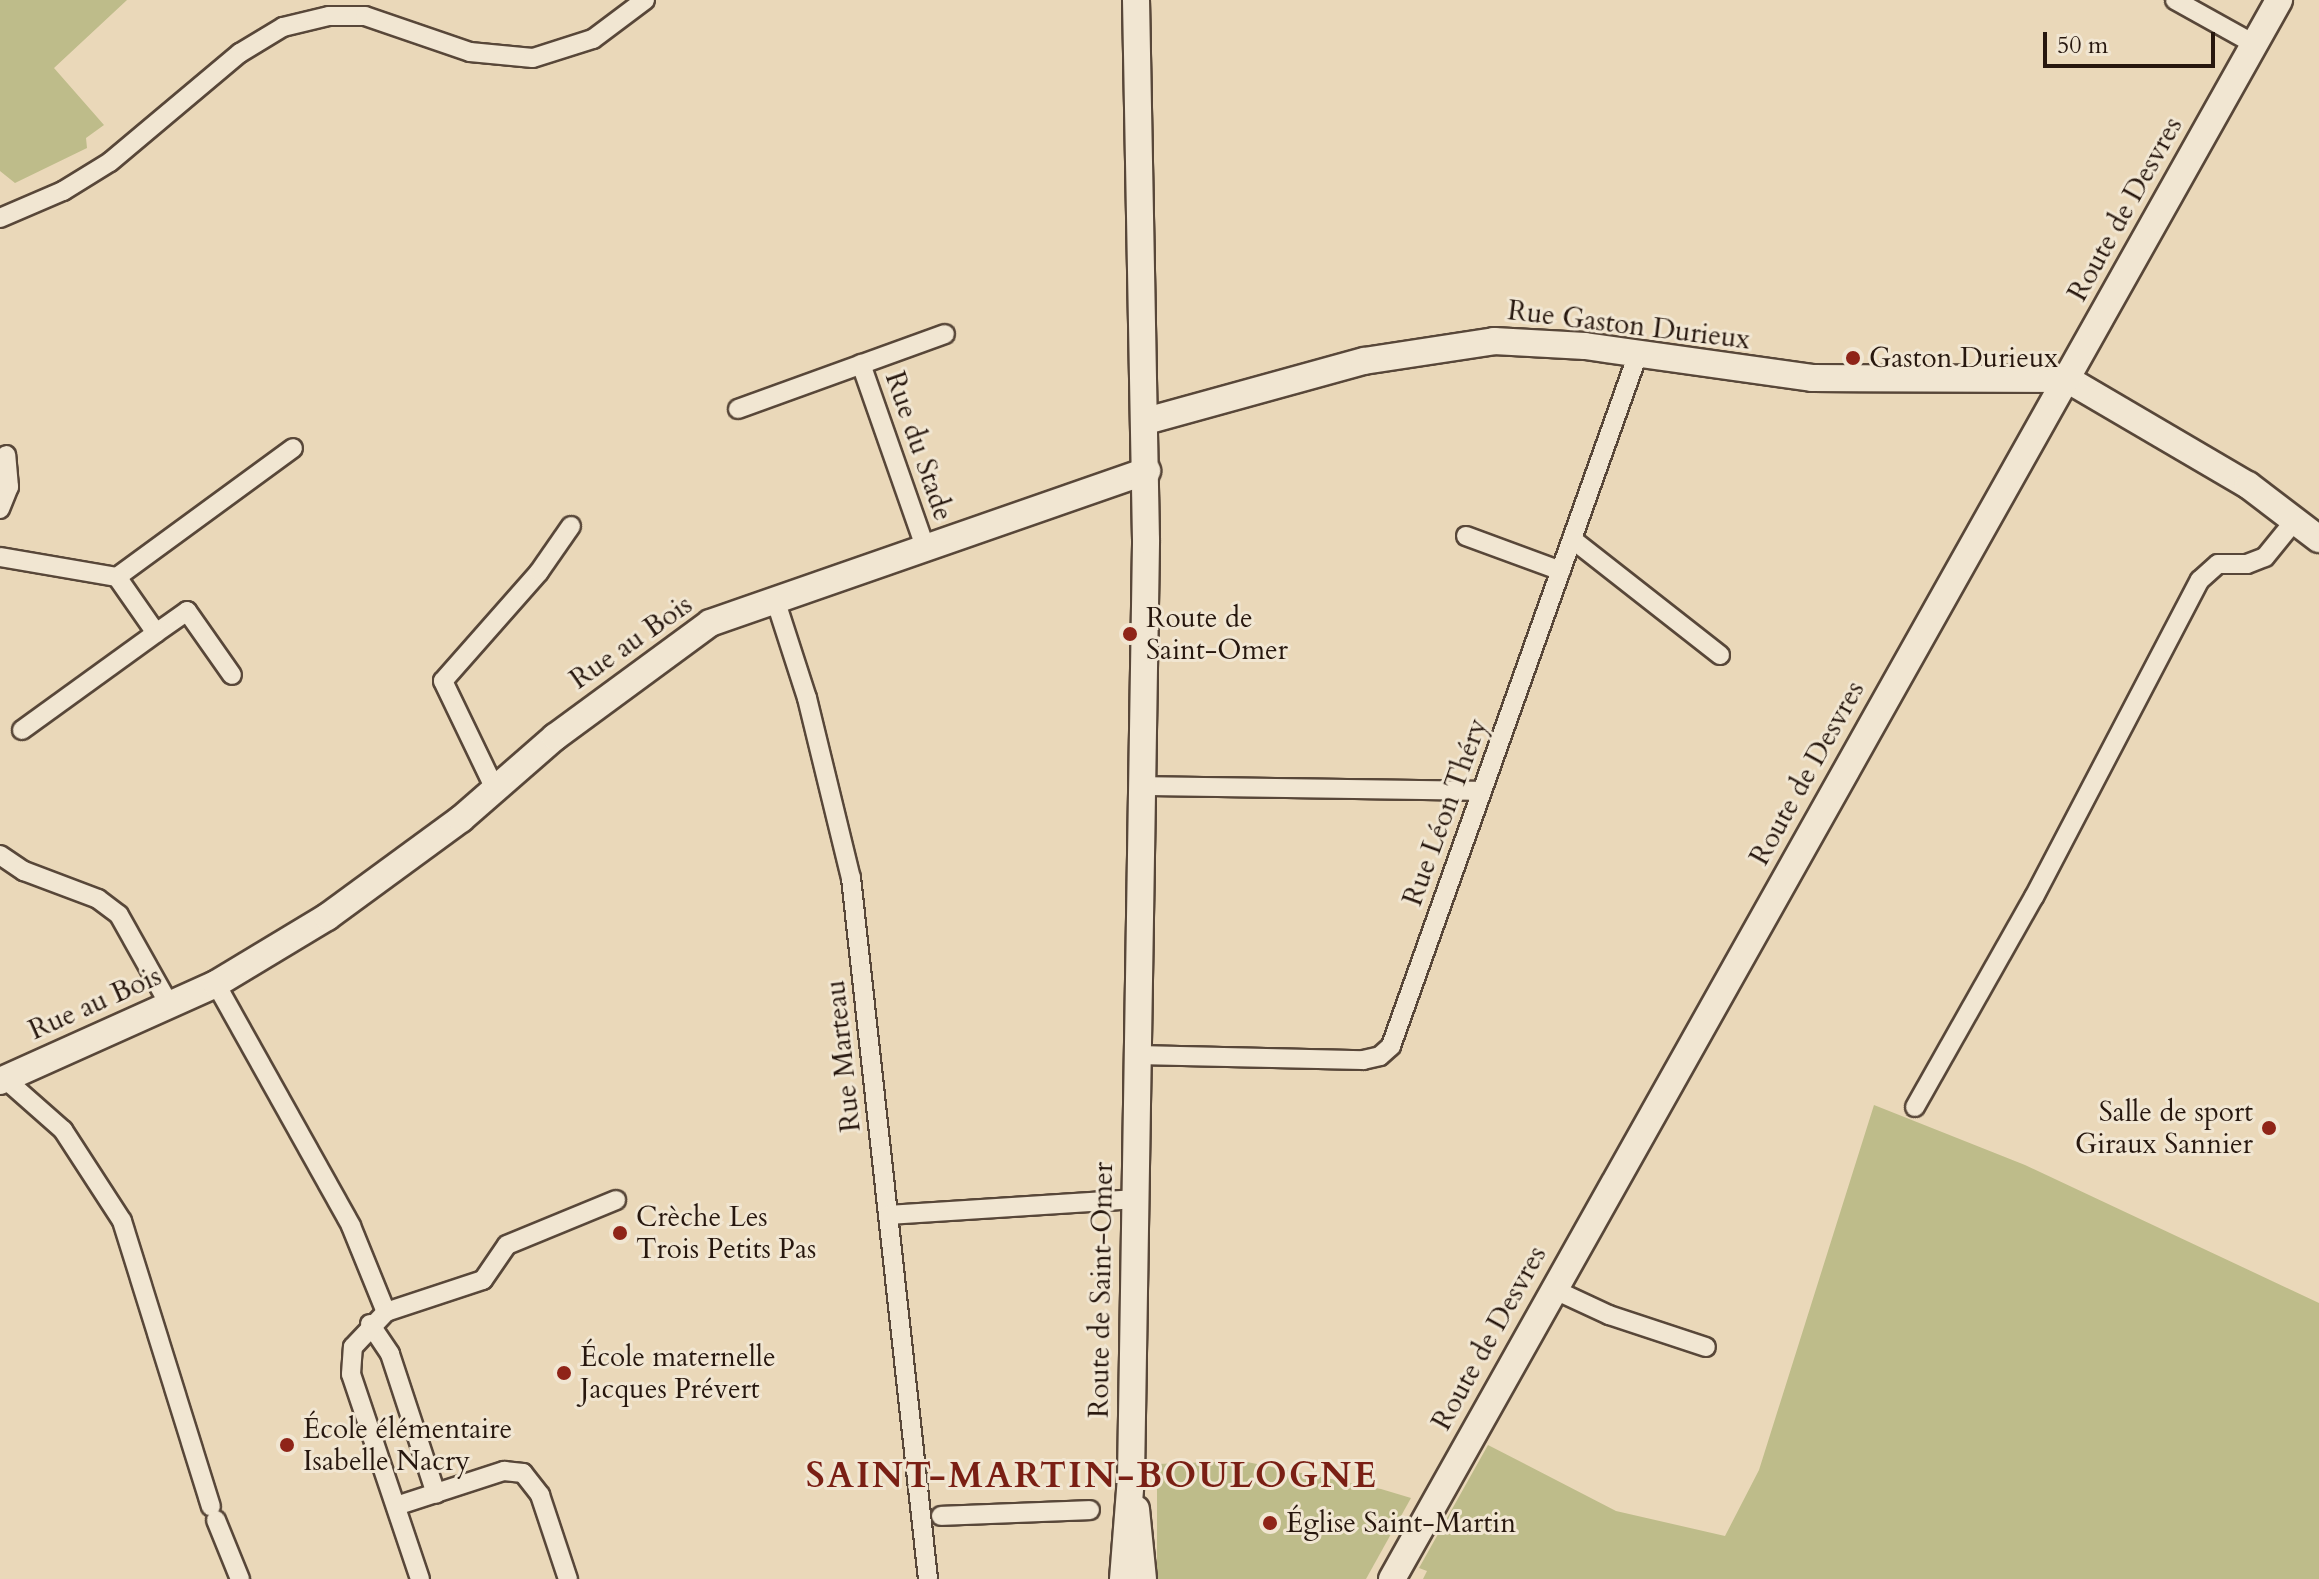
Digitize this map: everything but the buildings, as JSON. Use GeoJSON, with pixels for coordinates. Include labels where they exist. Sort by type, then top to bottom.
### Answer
{"type":"FeatureCollection","features":[{"type":"Feature","properties":{"kind":"main road","name":"Route de Saint-Omer"},"geometry":{"type":"LineString","coordinates":[[1123,1579],[1131,1478],[1147,471],[1136,0]]}},
{"type":"Feature","properties":{"kind":"main road","name":"Route de Desvres"},"geometry":{"type":"LineString","coordinates":[[1395,1577],[1553,1289],[2279,0]]}},
{"type":"Feature","properties":{"kind":"main road","name":"Rue Gaston Durieux"},"geometry":{"type":"LineString","coordinates":[[1146,421],[1355,363],[1458,344],[1531,342],[1812,378],[2067,379]]}},
{"type":"Feature","properties":{"kind":"main road"},"geometry":{"type":"LineString","coordinates":[[2067,379],[2200,455],[2296,519],[2319,539]]}},
{"type":"Feature","properties":{"kind":"main road","name":"Rue au Bois"},"geometry":{"type":"LineString","coordinates":[[2,1080],[216,984],[373,886],[555,737],[700,629],[775,599],[1147,471]]}},
{"type":"Feature","properties":{"kind":"main road","name":"Route de Saint-Omer"},"geometry":{"type":"LineString","coordinates":[[1131,1478],[1143,1579]]}},
{"type":"Feature","properties":{"kind":"street"},"geometry":{"type":"LineString","coordinates":[[0,218],[63,191],[110,162],[240,53],[283,27],[329,16],[365,16],[484,56],[533,58],[593,39],[645,0]]}},
{"type":"Feature","properties":{"kind":"street"},"geometry":{"type":"LineString","coordinates":[[2175,0],[2254,44]]}},
{"type":"Feature","properties":{"kind":"street","name":"Rue du Stade"},"geometry":{"type":"LineString","coordinates":[[738,409],[945,334]]}},
{"type":"Feature","properties":{"kind":"street","name":"Rue Léon Théry"},"geometry":{"type":"LineString","coordinates":[[1137,1055],[1363,1060],[1386,1052],[1638,354]]}},
{"type":"Feature","properties":{"kind":"street","name":"Rue du Stade"},"geometry":{"type":"LineString","coordinates":[[861,364],[925,547]]}},
{"type":"Feature","properties":{"kind":"street"},"geometry":{"type":"LineString","coordinates":[[117,577],[293,448]]}},
{"type":"Feature","properties":{"kind":"street"},"geometry":{"type":"LineString","coordinates":[[0,509],[9,487],[6,455]]}},
{"type":"Feature","properties":{"kind":"street"},"geometry":{"type":"LineString","coordinates":[[1915,1107],[2034,897],[2200,580],[2218,564],[2247,564],[2265,557],[2296,519]]}},
{"type":"Feature","properties":{"kind":"street"},"geometry":{"type":"LineString","coordinates":[[495,789],[443,681],[539,572],[571,526]]}},
{"type":"Feature","properties":{"kind":"street"},"geometry":{"type":"LineString","coordinates":[[1466,536],[1561,571]]}},
{"type":"Feature","properties":{"kind":"street"},"geometry":{"type":"LineString","coordinates":[[1572,539],[1720,655]]}},
{"type":"Feature","properties":{"kind":"street"},"geometry":{"type":"LineString","coordinates":[[0,557],[117,577],[156,633]]}},
{"type":"Feature","properties":{"kind":"street","name":"Rue Marteau"},"geometry":{"type":"LineString","coordinates":[[775,599],[848,860],[928,1579]]}},
{"type":"Feature","properties":{"kind":"street"},"geometry":{"type":"LineString","coordinates":[[22,730],[187,611],[232,675]]}},
{"type":"Feature","properties":{"kind":"street"},"geometry":{"type":"LineString","coordinates":[[1141,786],[1482,791]]}},
{"type":"Feature","properties":{"kind":"street"},"geometry":{"type":"LineString","coordinates":[[0,855],[24,871],[98,899],[119,915],[170,1006]]}},
{"type":"Feature","properties":{"kind":"street"},"geometry":{"type":"LineString","coordinates":[[216,984],[356,1235],[386,1312]]}},
{"type":"Feature","properties":{"kind":"street"},"geometry":{"type":"LineString","coordinates":[[2,1080],[63,1130],[122,1221],[214,1513],[240,1579]]}},
{"type":"Feature","properties":{"kind":"street"},"geometry":{"type":"LineString","coordinates":[[889,1215],[1135,1199]]}},
{"type":"Feature","properties":{"kind":"street"},"geometry":{"type":"LineString","coordinates":[[420,1579],[350,1367],[353,1347],[370,1324],[386,1312],[483,1280],[507,1245],[616,1200]]}},
{"type":"Feature","properties":{"kind":"street"},"geometry":{"type":"LineString","coordinates":[[1553,1289],[1609,1315],[1706,1347]]}},
{"type":"Feature","properties":{"kind":"street"},"geometry":{"type":"LineString","coordinates":[[370,1324],[390,1354],[436,1494]]}},
{"type":"Feature","properties":{"kind":"street"},"geometry":{"type":"LineString","coordinates":[[396,1506],[504,1471],[529,1476],[568,1579]]}},
{"type":"Feature","properties":{"kind":"street"},"geometry":{"type":"LineString","coordinates":[[941,1516],[1090,1510]]}},
{"type":"Feature","properties":{"kind":"shaded area"},"geometry":{"type":"Polygon","coordinates":[[[0,0],[127,0],[54,68],[104,125],[86,138],[87,148],[15,183],[0,171],[0,0]]]}},
{"type":"Feature","properties":{"kind":"shaded area"},"geometry":{"type":"Polygon","coordinates":[[[1874,1105],[2025,1165],[2319,1303],[2319,1579],[1423,1579],[1427,1571],[1419,1568],[1488,1445],[1616,1511],[1725,1536],[1759,1470],[1874,1105]]]}},
{"type":"Feature","properties":{"kind":"shaded area"},"geometry":{"type":"Polygon","coordinates":[[[1242,1461],[1411,1498],[1366,1579],[1157,1579],[1157,1464],[1242,1461]]]}},
{"type":"Feature","properties":{"kind":"place","name":"Gaston Durieux"},"geometry":{"type":"Point","coordinates":[1853,358]}},
{"type":"Feature","properties":{"kind":"place","name":"Route de Saint-Omer"},"geometry":{"type":"Point","coordinates":[1130,634]}},
{"type":"Feature","properties":{"kind":"place","name":"Salle de sport Giraux Sannier"},"geometry":{"type":"Point","coordinates":[2269,1128]}},
{"type":"Feature","properties":{"kind":"place","name":"Crèche Les Trois Petits Pas"},"geometry":{"type":"Point","coordinates":[620,1233]}},
{"type":"Feature","properties":{"kind":"place","name":"École maternelle Jacques Prévert"},"geometry":{"type":"Point","coordinates":[564,1373]}},
{"type":"Feature","properties":{"kind":"place","name":"École élémentaire Isabelle Nacry"},"geometry":{"type":"Point","coordinates":[287,1445]}},
{"type":"Feature","properties":{"kind":"place","name":"Église Saint-Martin"},"geometry":{"type":"Point","coordinates":[1270,1523]}},
{"type":"Feature","properties":{"kind":"district","name":"SAINT-MARTIN-BOULOGNE"},"geometry":{"type":"Point","coordinates":[1092,1476]}}]}
